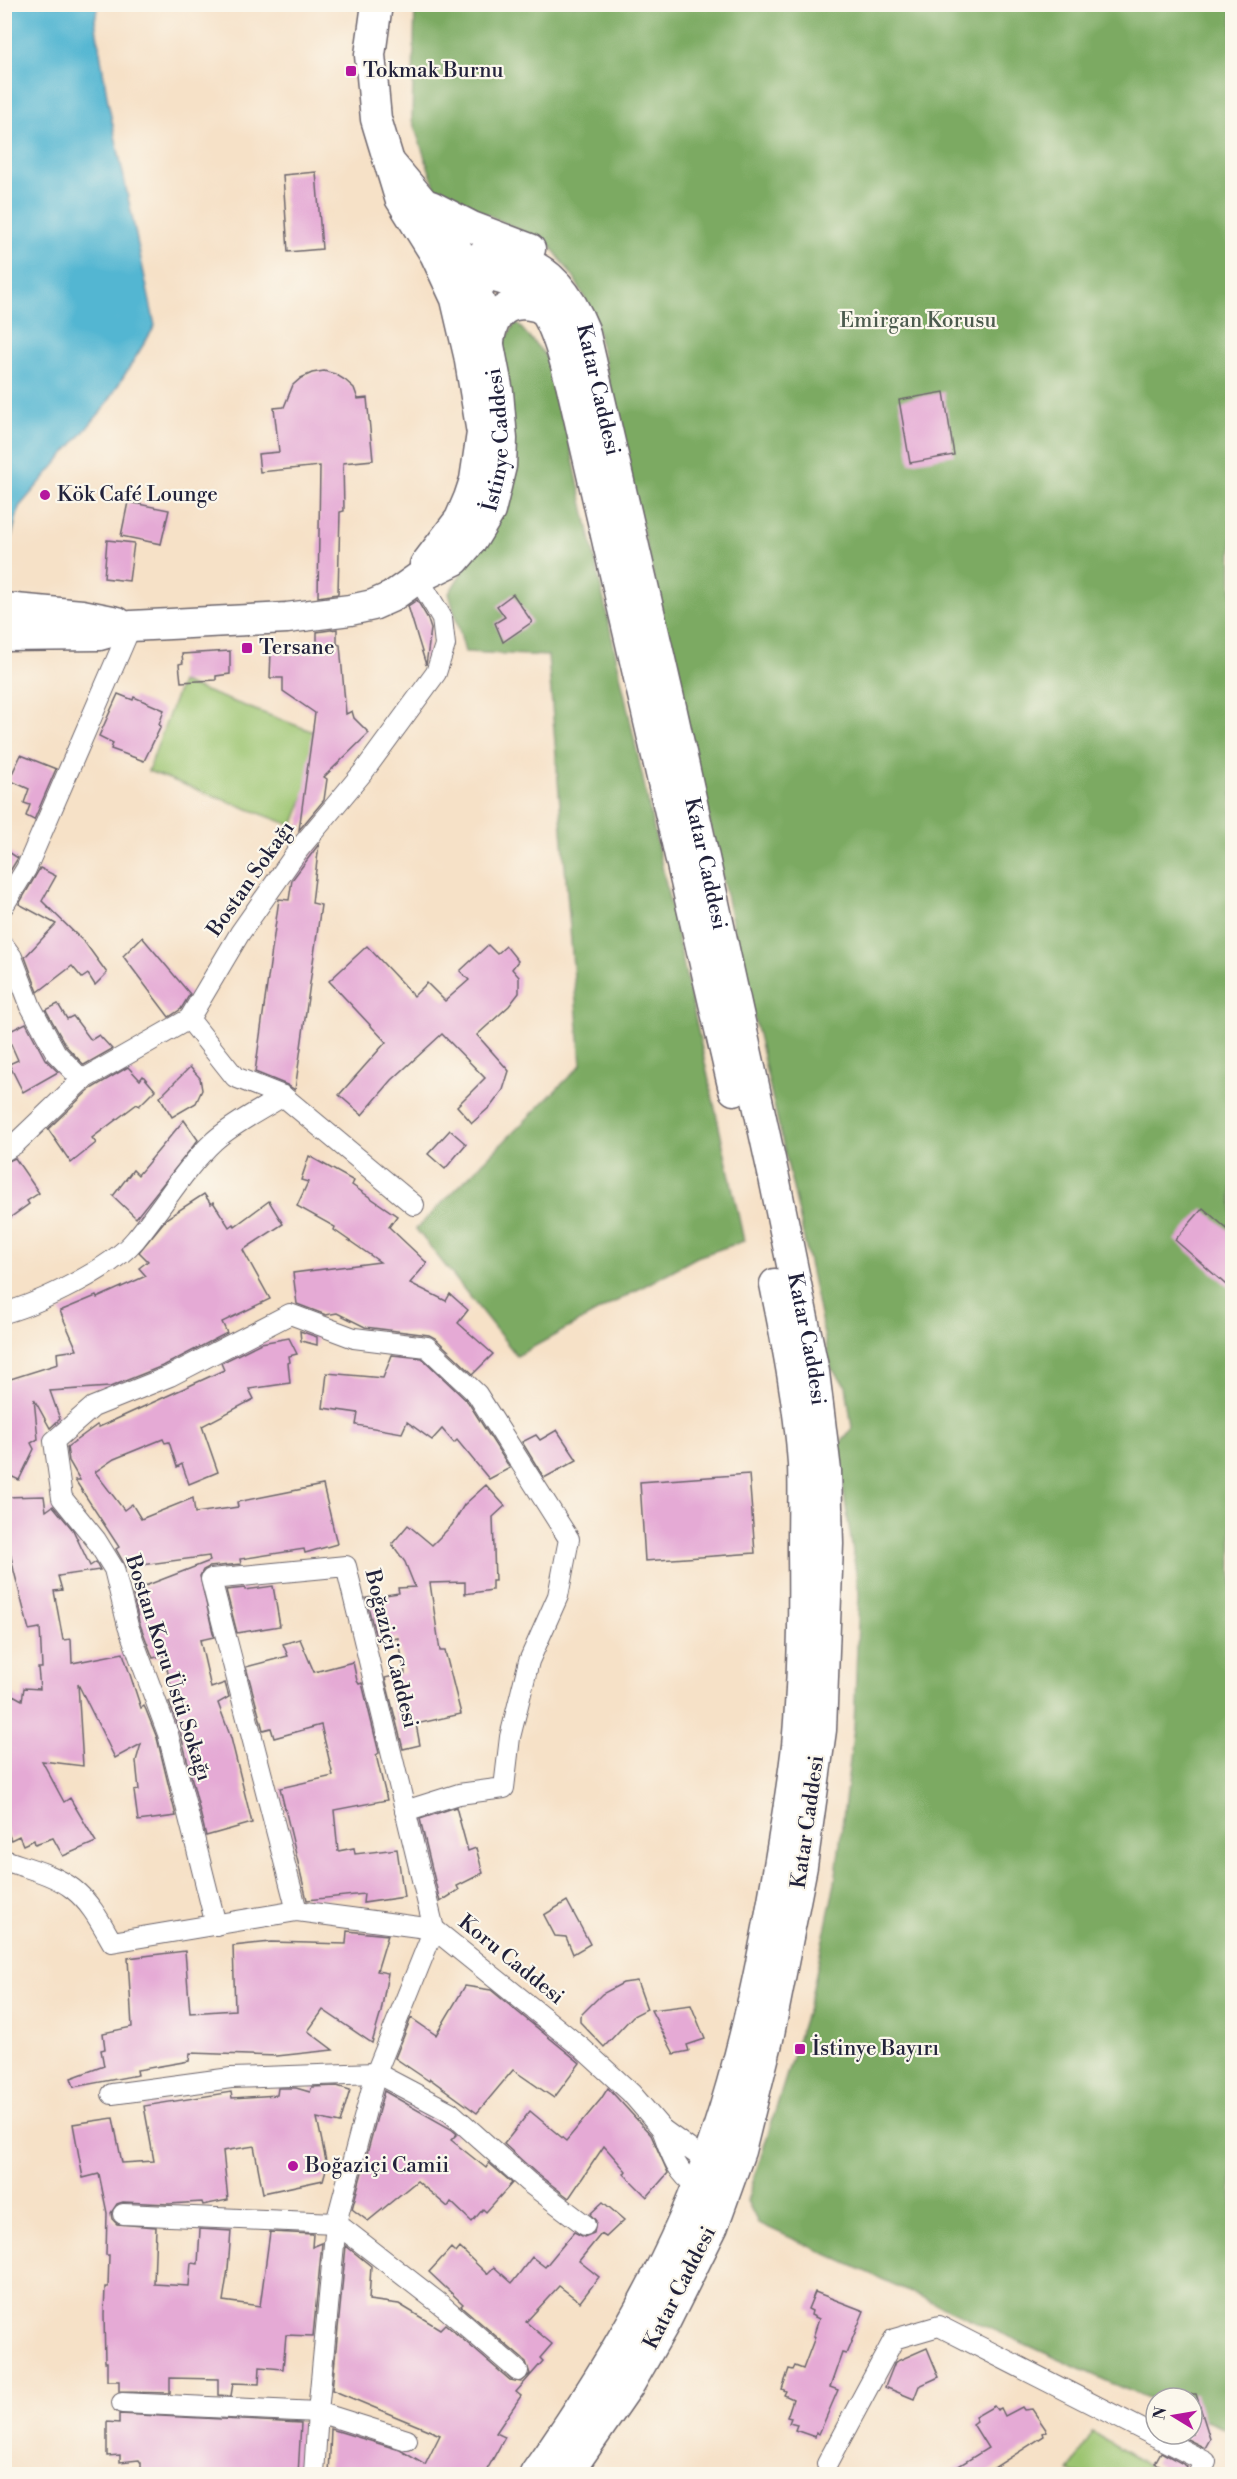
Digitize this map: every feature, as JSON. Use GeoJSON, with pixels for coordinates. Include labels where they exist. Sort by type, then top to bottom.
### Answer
{"type":"FeatureCollection","features":[{"type":"Feature","properties":{"kind":"main road"},"geometry":{"type":"LineString","coordinates":[[376,4],[370,55],[376,119],[400,198],[435,254],[458,275]]}},
{"type":"Feature","properties":{"kind":"main road"},"geometry":{"type":"LineString","coordinates":[[390,163],[447,231],[458,275]]}},
{"type":"Feature","properties":{"kind":"main road"},"geometry":{"type":"LineString","coordinates":[[422,200],[439,212],[547,257],[567,288],[559,307],[525,304],[508,306],[494,322],[489,341]]}},
{"type":"Feature","properties":{"kind":"main road","name":"Katar Caddesi"},"geometry":{"type":"LineString","coordinates":[[458,275],[481,256],[513,258],[545,273],[561,288],[559,307],[584,330],[671,707],[775,1182],[814,1372],[826,1472],[828,1544],[821,1730],[802,1866],[786,1957],[753,2103],[712,2172],[619,2345],[573,2420],[535,2475]]}},
{"type":"Feature","properties":{"kind":"main road","name":"İstinye Caddesi"},"geometry":{"type":"LineString","coordinates":[[4,636],[99,635],[131,626],[287,618],[350,610],[373,605],[390,597],[418,578],[455,560],[473,539],[490,511],[501,466],[502,439],[498,392],[476,287],[458,275]]}},
{"type":"Feature","properties":{"kind":"main road","name":"İstinye Caddesi"},"geometry":{"type":"LineString","coordinates":[[418,578],[428,559],[444,542],[460,519],[475,480],[480,454],[482,433],[462,324],[458,275]]}},
{"type":"Feature","properties":{"kind":"main road","name":"İstinye Caddesi"},"geometry":{"type":"LineString","coordinates":[[4,608],[82,615],[131,626]]}},
{"type":"Feature","properties":{"kind":"main road","name":"Katar Caddesi"},"geometry":{"type":"LineString","coordinates":[[567,2475],[630,2383],[665,2322],[724,2199],[712,2172]]}},
{"type":"Feature","properties":{"kind":"street","name":"Bostan Sokağı"},"geometry":{"type":"LineString","coordinates":[[4,1150],[15,1144],[82,1080],[189,1019],[240,933],[299,849],[364,771],[436,673],[445,645],[442,618],[418,578]]}},
{"type":"Feature","properties":{"kind":"street"},"geometry":{"type":"LineString","coordinates":[[4,905],[26,869],[131,626]]}},
{"type":"Feature","properties":{"kind":"street"},"geometry":{"type":"LineString","coordinates":[[4,946],[12,957],[32,1007],[56,1053],[82,1080]]}},
{"type":"Feature","properties":{"kind":"street"},"geometry":{"type":"LineString","coordinates":[[189,1019],[235,1077],[283,1096],[414,1205]]}},
{"type":"Feature","properties":{"kind":"street"},"geometry":{"type":"LineString","coordinates":[[4,1313],[29,1306],[97,1271],[133,1243],[196,1159],[216,1139],[283,1096]]}},
{"type":"Feature","properties":{"kind":"street","name":"Bostan Koru Üstü Sokağı"},"geometry":{"type":"LineString","coordinates":[[216,1925],[168,1734],[128,1626],[114,1569],[96,1540],[62,1498],[54,1441],[93,1407],[170,1376],[290,1314],[354,1338],[427,1347],[477,1394],[569,1539],[558,1596],[526,1672],[510,1737],[504,1788],[459,1794],[405,1811]]}},
{"type":"Feature","properties":{"kind":"street","name":"Boğaziçi Caddesi"},"geometry":{"type":"LineString","coordinates":[[297,1911],[211,1579],[346,1566],[434,1929]]}},
{"type":"Feature","properties":{"kind":"street","name":"Koru Caddesi"},"geometry":{"type":"LineString","coordinates":[[4,1860],[46,1875],[73,1889],[95,1912],[112,1942],[297,1911],[434,1929],[583,2049],[631,2093],[662,2129]]}},
{"type":"Feature","properties":{"kind":"street"},"geometry":{"type":"LineString","coordinates":[[315,2475],[318,2412],[336,2223],[376,2073],[434,1929]]}},
{"type":"Feature","properties":{"kind":"street"},"geometry":{"type":"LineString","coordinates":[[112,2094],[231,2078],[376,2073],[450,2112],[528,2182],[585,2225]]}},
{"type":"Feature","properties":{"kind":"street"},"geometry":{"type":"LineString","coordinates":[[662,2129],[674,2163],[712,2172]]}},
{"type":"Feature","properties":{"kind":"street"},"geometry":{"type":"LineString","coordinates":[[662,2129],[712,2172]]}},
{"type":"Feature","properties":{"kind":"street"},"geometry":{"type":"LineString","coordinates":[[123,2214],[336,2223],[444,2307],[518,2371]]}},
{"type":"Feature","properties":{"kind":"street"},"geometry":{"type":"LineString","coordinates":[[827,2464],[894,2339],[939,2326],[1206,2462],[1198,2475]]}},
{"type":"Feature","properties":{"kind":"street"},"geometry":{"type":"LineString","coordinates":[[122,2403],[318,2412],[407,2440]]}},
{"type":"Feature","properties":{"kind":"green space","name":"Emirgan Korusu"},"geometry":{"type":"Polygon","coordinates":[[[415,5],[1232,5],[1232,2432],[1204,2420],[1204,2386],[1144,2386],[1144,2396],[1120,2387],[758,2223],[747,2201],[811,1997],[835,1883],[854,1727],[859,1593],[837,1448],[852,1428],[846,1386],[831,1368],[798,1210],[594,316],[574,278],[549,244],[436,190],[412,120],[415,5]]]}},
{"type":"Feature","properties":{"kind":"green space"},"geometry":{"type":"Polygon","coordinates":[[[516,322],[552,363],[744,1241],[697,1257],[517,1356],[416,1229],[581,1065],[548,656],[465,652],[449,593],[514,489],[502,345],[516,322]]]}},
{"type":"Feature","properties":{"kind":"green space"},"geometry":{"type":"Polygon","coordinates":[[[181,682],[327,737],[293,826],[148,771],[181,682]]]}},
{"type":"Feature","properties":{"kind":"green space"},"geometry":{"type":"Polygon","coordinates":[[[1093,2432],[1162,2474],[1075,2474],[1069,2471],[1093,2432]]]}},
{"type":"Feature","properties":{"kind":"water"},"geometry":{"type":"Polygon","coordinates":[[[5,4],[98,5],[95,20],[108,102],[155,326],[104,408],[19,507],[5,564],[5,4]]]}},
{"type":"Feature","properties":{"kind":"building"},"geometry":{"type":"Polygon","coordinates":[[[316,172],[322,249],[288,252],[283,175],[316,172]]]}},
{"type":"Feature","properties":{"kind":"building"},"geometry":{"type":"Polygon","coordinates":[[[324,371],[345,380],[354,388],[358,399],[367,398],[373,460],[343,463],[344,511],[340,512],[338,594],[318,597],[320,466],[260,472],[258,454],[279,452],[274,408],[284,407],[293,385],[301,378],[324,371]]]}},
{"type":"Feature","properties":{"kind":"building"},"geometry":{"type":"Polygon","coordinates":[[[944,392],[954,455],[910,463],[899,400],[944,392]]]}},
{"type":"Feature","properties":{"kind":"building"},"geometry":{"type":"Polygon","coordinates":[[[128,502],[169,510],[161,544],[121,536],[128,502]]]}},
{"type":"Feature","properties":{"kind":"building"},"geometry":{"type":"Polygon","coordinates":[[[107,540],[134,543],[129,581],[104,578],[107,540]]]}},
{"type":"Feature","properties":{"kind":"building"},"geometry":{"type":"Polygon","coordinates":[[[513,594],[532,622],[503,642],[495,623],[505,617],[497,606],[513,594]]]}},
{"type":"Feature","properties":{"kind":"building"},"geometry":{"type":"Polygon","coordinates":[[[417,600],[431,629],[426,665],[408,606],[417,600]]]}},
{"type":"Feature","properties":{"kind":"building"},"geometry":{"type":"Polygon","coordinates":[[[337,629],[346,714],[352,711],[354,718],[369,733],[324,777],[327,779],[324,800],[299,830],[315,713],[283,691],[283,678],[270,678],[271,651],[312,653],[310,643],[317,645],[317,632],[337,629]]]}},
{"type":"Feature","properties":{"kind":"building"},"geometry":{"type":"Polygon","coordinates":[[[230,651],[230,674],[216,676],[216,680],[181,682],[179,664],[183,663],[182,654],[230,651]]]}},
{"type":"Feature","properties":{"kind":"building"},"geometry":{"type":"Polygon","coordinates":[[[118,694],[133,700],[134,697],[164,710],[159,725],[161,726],[144,761],[111,749],[113,743],[99,736],[118,694]]]}},
{"type":"Feature","properties":{"kind":"building"},"geometry":{"type":"Polygon","coordinates":[[[21,755],[56,769],[34,820],[26,816],[30,805],[24,803],[29,789],[9,780],[21,755]]]}},
{"type":"Feature","properties":{"kind":"building"},"geometry":{"type":"Polygon","coordinates":[[[319,844],[312,903],[321,905],[295,1090],[255,1072],[279,899],[289,900],[292,880],[319,844]]]}},
{"type":"Feature","properties":{"kind":"building"},"geometry":{"type":"Polygon","coordinates":[[[4,849],[18,858],[4,881],[4,849]]]}},
{"type":"Feature","properties":{"kind":"building"},"geometry":{"type":"Polygon","coordinates":[[[40,868],[56,876],[42,901],[86,944],[107,973],[95,985],[88,974],[82,978],[72,966],[38,992],[25,957],[56,924],[19,904],[40,868]]]}},
{"type":"Feature","properties":{"kind":"building"},"geometry":{"type":"Polygon","coordinates":[[[142,937],[190,994],[181,1009],[169,1017],[123,956],[142,937]]]}},
{"type":"Feature","properties":{"kind":"building"},"geometry":{"type":"Polygon","coordinates":[[[488,945],[497,954],[506,946],[518,961],[512,969],[519,977],[519,993],[509,1006],[477,1035],[509,1071],[503,1090],[491,1106],[472,1123],[457,1106],[485,1078],[442,1034],[392,1080],[362,1115],[339,1095],[386,1042],[329,981],[367,946],[414,996],[427,983],[445,1001],[469,980],[460,971],[488,945]]]}},
{"type":"Feature","properties":{"kind":"building"},"geometry":{"type":"Polygon","coordinates":[[[58,1004],[67,1019],[73,1016],[91,1040],[99,1035],[112,1049],[84,1065],[66,1046],[46,1010],[58,1004]]]}},
{"type":"Feature","properties":{"kind":"building"},"geometry":{"type":"Polygon","coordinates":[[[26,1023],[45,1059],[58,1072],[23,1092],[9,1064],[18,1060],[6,1033],[26,1023]]]}},
{"type":"Feature","properties":{"kind":"building"},"geometry":{"type":"Polygon","coordinates":[[[128,1067],[140,1080],[143,1076],[155,1090],[139,1106],[137,1104],[92,1138],[96,1143],[71,1163],[48,1129],[89,1090],[128,1067]]]}},
{"type":"Feature","properties":{"kind":"building"},"geometry":{"type":"Polygon","coordinates":[[[190,1067],[200,1078],[202,1090],[196,1103],[172,1117],[160,1097],[190,1067]]]}},
{"type":"Feature","properties":{"kind":"building"},"geometry":{"type":"Polygon","coordinates":[[[184,1120],[198,1140],[136,1218],[113,1196],[133,1170],[138,1175],[184,1120]]]}},
{"type":"Feature","properties":{"kind":"building"},"geometry":{"type":"Polygon","coordinates":[[[450,1130],[466,1144],[445,1169],[428,1154],[450,1130]]]}},
{"type":"Feature","properties":{"kind":"building"},"geometry":{"type":"Polygon","coordinates":[[[309,1156],[354,1181],[352,1185],[397,1216],[389,1227],[427,1263],[410,1283],[446,1301],[450,1294],[468,1310],[458,1323],[493,1354],[473,1374],[429,1335],[365,1327],[337,1313],[326,1315],[297,1304],[293,1273],[380,1262],[334,1230],[335,1227],[297,1206],[308,1182],[301,1180],[309,1156]]]}},
{"type":"Feature","properties":{"kind":"building"},"geometry":{"type":"Polygon","coordinates":[[[15,1158],[39,1193],[27,1201],[29,1204],[4,1222],[4,1163],[15,1158]]]}},
{"type":"Feature","properties":{"kind":"building"},"geometry":{"type":"Polygon","coordinates":[[[204,1194],[211,1204],[213,1202],[229,1227],[233,1224],[235,1226],[269,1201],[283,1224],[243,1250],[270,1299],[222,1322],[227,1333],[165,1365],[110,1387],[50,1391],[60,1419],[50,1428],[34,1399],[38,1439],[31,1443],[34,1449],[19,1480],[4,1473],[4,1381],[58,1364],[57,1353],[77,1350],[60,1311],[96,1296],[97,1298],[146,1276],[139,1268],[148,1261],[139,1252],[167,1218],[204,1194]]]}},
{"type":"Feature","properties":{"kind":"building"},"geometry":{"type":"Polygon","coordinates":[[[1203,1208],[1233,1234],[1233,1291],[1175,1240],[1203,1208]]]}},
{"type":"Feature","properties":{"kind":"building"},"geometry":{"type":"Polygon","coordinates":[[[300,1331],[317,1337],[317,1345],[301,1341],[300,1331]]]}},
{"type":"Feature","properties":{"kind":"building"},"geometry":{"type":"Polygon","coordinates":[[[289,1338],[297,1354],[289,1356],[290,1383],[249,1389],[254,1399],[202,1426],[218,1472],[189,1484],[182,1464],[177,1467],[169,1442],[165,1443],[163,1439],[114,1459],[95,1472],[124,1510],[132,1504],[141,1519],[193,1498],[195,1513],[238,1507],[237,1502],[323,1485],[337,1544],[305,1553],[304,1549],[240,1559],[241,1564],[209,1567],[203,1570],[200,1576],[214,1637],[200,1640],[211,1688],[225,1683],[229,1697],[218,1703],[231,1738],[252,1823],[206,1836],[180,1731],[169,1702],[174,1700],[164,1655],[153,1658],[139,1622],[132,1591],[210,1561],[209,1556],[126,1567],[116,1549],[119,1547],[75,1480],[80,1480],[69,1461],[67,1447],[97,1425],[99,1427],[224,1370],[221,1363],[261,1343],[289,1338]]]}},
{"type":"Feature","properties":{"kind":"building"},"geometry":{"type":"Polygon","coordinates":[[[392,1355],[422,1358],[468,1402],[510,1468],[489,1479],[457,1440],[454,1443],[442,1429],[432,1440],[407,1422],[402,1433],[356,1425],[358,1413],[323,1408],[327,1373],[383,1378],[392,1355]]]}},
{"type":"Feature","properties":{"kind":"building"},"geometry":{"type":"Polygon","coordinates":[[[557,1430],[577,1460],[544,1478],[522,1442],[536,1435],[540,1440],[557,1430]]]}},
{"type":"Feature","properties":{"kind":"building"},"geometry":{"type":"Polygon","coordinates":[[[749,1474],[755,1553],[645,1561],[640,1482],[749,1474]]]}},
{"type":"Feature","properties":{"kind":"building"},"geometry":{"type":"Polygon","coordinates":[[[486,1485],[505,1506],[493,1517],[495,1581],[492,1581],[492,1590],[465,1594],[465,1582],[430,1583],[440,1651],[445,1651],[461,1714],[416,1724],[420,1745],[403,1749],[385,1678],[405,1673],[398,1638],[377,1642],[366,1598],[399,1593],[398,1588],[415,1587],[405,1562],[392,1544],[408,1525],[432,1545],[452,1525],[464,1505],[486,1485]]]}},
{"type":"Feature","properties":{"kind":"building"},"geometry":{"type":"Polygon","coordinates":[[[44,1496],[46,1511],[53,1506],[73,1530],[90,1566],[96,1562],[100,1570],[58,1576],[62,1590],[54,1591],[63,1640],[71,1639],[72,1663],[123,1653],[141,1708],[144,1706],[157,1738],[176,1816],[138,1821],[134,1791],[139,1790],[136,1761],[141,1744],[115,1758],[78,1684],[83,1766],[42,1761],[64,1802],[70,1798],[96,1842],[63,1856],[53,1838],[35,1844],[34,1840],[23,1845],[19,1836],[11,1840],[4,1823],[4,1690],[22,1700],[24,1688],[40,1689],[38,1668],[42,1668],[40,1628],[29,1630],[4,1523],[4,1497],[44,1496]]]}},
{"type":"Feature","properties":{"kind":"building"},"geometry":{"type":"Polygon","coordinates":[[[273,1586],[280,1626],[237,1633],[226,1590],[273,1586]]]}},
{"type":"Feature","properties":{"kind":"building"},"geometry":{"type":"Polygon","coordinates":[[[300,1639],[314,1672],[353,1662],[357,1681],[359,1684],[362,1683],[379,1753],[376,1755],[387,1800],[334,1810],[338,1851],[354,1848],[355,1854],[397,1849],[404,1897],[363,1903],[364,1894],[307,1900],[280,1788],[333,1776],[321,1725],[274,1738],[271,1728],[263,1730],[246,1667],[288,1656],[283,1644],[300,1639]]]}},
{"type":"Feature","properties":{"kind":"building"},"geometry":{"type":"Polygon","coordinates":[[[456,1807],[468,1851],[476,1848],[483,1873],[457,1886],[459,1890],[440,1902],[420,1819],[456,1807]]]}},
{"type":"Feature","properties":{"kind":"building"},"geometry":{"type":"Polygon","coordinates":[[[567,1901],[590,1944],[573,1954],[566,1937],[555,1936],[544,1915],[567,1901]]]}},
{"type":"Feature","properties":{"kind":"building"},"geometry":{"type":"Polygon","coordinates":[[[347,1931],[388,1935],[377,1971],[388,1973],[381,2012],[372,2043],[323,2010],[308,2031],[333,2050],[277,2056],[190,2053],[189,2061],[137,2070],[138,2075],[74,2087],[71,2078],[104,2066],[101,2050],[105,2049],[103,2033],[132,2027],[128,1958],[185,1951],[190,2013],[235,2010],[233,1946],[271,1942],[346,1944],[347,1931]]]}},
{"type":"Feature","properties":{"kind":"building"},"geometry":{"type":"Polygon","coordinates":[[[637,1981],[647,2009],[633,2016],[604,2047],[580,2022],[580,2016],[602,1994],[623,1983],[637,1981]]]}},
{"type":"Feature","properties":{"kind":"building"},"geometry":{"type":"Polygon","coordinates":[[[465,1986],[491,1990],[580,2063],[554,2098],[513,2070],[477,2113],[430,2079],[429,2081],[395,2058],[411,2018],[436,2035],[465,1986]]]}},
{"type":"Feature","properties":{"kind":"building"},"geometry":{"type":"Polygon","coordinates":[[[691,2005],[705,2039],[687,2045],[689,2051],[674,2054],[651,2010],[691,2005]]]}},
{"type":"Feature","properties":{"kind":"building"},"geometry":{"type":"Polygon","coordinates":[[[337,2086],[350,2090],[340,2123],[317,2118],[327,2166],[323,2180],[263,2193],[254,2146],[223,2151],[228,2200],[203,2205],[202,2202],[169,2204],[123,2202],[117,2204],[111,2213],[112,2219],[117,2224],[156,2227],[154,2284],[189,2286],[191,2263],[198,2264],[200,2229],[231,2231],[223,2301],[260,2306],[270,2232],[313,2234],[312,2247],[322,2243],[313,2336],[286,2335],[283,2369],[260,2367],[259,2384],[233,2383],[231,2396],[218,2395],[218,2379],[170,2378],[170,2393],[119,2392],[119,2381],[107,2381],[107,2362],[105,2362],[105,2287],[108,2287],[109,2255],[106,2255],[107,2213],[99,2174],[83,2178],[73,2124],[113,2118],[122,2163],[154,2161],[144,2106],[231,2092],[232,2098],[277,2095],[278,2088],[296,2088],[310,2092],[312,2087],[337,2086]]]}},
{"type":"Feature","properties":{"kind":"building"},"geometry":{"type":"Polygon","coordinates":[[[608,2088],[651,2135],[668,2173],[647,2197],[624,2174],[626,2171],[604,2146],[569,2198],[536,2173],[504,2144],[530,2111],[566,2141],[608,2088]]]}},
{"type":"Feature","properties":{"kind":"building"},"geometry":{"type":"Polygon","coordinates":[[[384,2091],[451,2129],[457,2134],[451,2140],[486,2168],[489,2163],[512,2183],[486,2212],[483,2209],[472,2222],[451,2202],[448,2207],[417,2181],[368,2221],[352,2209],[384,2091]]]}},
{"type":"Feature","properties":{"kind":"building"},"geometry":{"type":"Polygon","coordinates":[[[603,2202],[624,2220],[606,2237],[601,2234],[579,2261],[599,2277],[580,2302],[559,2286],[526,2322],[552,2344],[540,2358],[543,2361],[516,2392],[521,2396],[496,2433],[505,2437],[484,2475],[329,2475],[331,2429],[400,2450],[425,2465],[440,2435],[332,2390],[346,2246],[371,2266],[369,2300],[399,2304],[440,2329],[445,2324],[510,2380],[521,2382],[530,2374],[526,2362],[461,2306],[463,2304],[429,2272],[451,2248],[456,2253],[460,2248],[487,2274],[494,2267],[512,2283],[532,2257],[545,2267],[574,2232],[584,2237],[594,2233],[596,2221],[590,2214],[603,2202]]]}},
{"type":"Feature","properties":{"kind":"building"},"geometry":{"type":"Polygon","coordinates":[[[815,2292],[864,2311],[846,2354],[842,2353],[830,2387],[838,2390],[819,2434],[816,2432],[815,2437],[795,2430],[797,2425],[789,2423],[791,2418],[787,2417],[793,2399],[784,2395],[786,2391],[782,2389],[789,2369],[793,2370],[795,2366],[803,2369],[815,2337],[813,2337],[819,2319],[811,2315],[812,2311],[808,2309],[815,2292]]]}},
{"type":"Feature","properties":{"kind":"building"},"geometry":{"type":"Polygon","coordinates":[[[927,2348],[939,2377],[919,2386],[914,2399],[885,2387],[895,2362],[927,2348]]]}},
{"type":"Feature","properties":{"kind":"building"},"geometry":{"type":"Polygon","coordinates":[[[994,2406],[997,2410],[1001,2408],[1005,2416],[1022,2407],[1024,2410],[1032,2409],[1047,2431],[1043,2433],[1044,2436],[983,2475],[944,2475],[988,2448],[973,2424],[977,2421],[975,2417],[994,2406]]]}},
{"type":"Feature","properties":{"kind":"building"},"geometry":{"type":"Polygon","coordinates":[[[119,2414],[301,2423],[298,2475],[141,2475],[139,2460],[120,2462],[120,2455],[107,2456],[107,2422],[119,2423],[119,2414]]]}},
{"type":"Feature","properties":{"kind":"building"},"geometry":{"type":"Polygon","coordinates":[[[1204,2420],[1210,2439],[1205,2448],[1201,2446],[1204,2446],[1204,2420]]]}},
{"type":"Feature","properties":{"kind":"building"},"geometry":{"type":"Polygon","coordinates":[[[1161,2452],[1187,2466],[1183,2475],[1177,2475],[1155,2463],[1161,2452]]]}},
{"type":"Feature","properties":{"kind":"place","name":"Tokmak Burnu"},"geometry":{"type":"Point","coordinates":[351,71]}},
{"type":"Feature","properties":{"kind":"place","name":"Kök Café Lounge"},"geometry":{"type":"Point","coordinates":[45,495]}},
{"type":"Feature","properties":{"kind":"place","name":"Tersane"},"geometry":{"type":"Point","coordinates":[247,648]}},
{"type":"Feature","properties":{"kind":"place","name":"İstinye Bayırı"},"geometry":{"type":"Point","coordinates":[800,2049]}},
{"type":"Feature","properties":{"kind":"place","name":"Boğaziçi Camii"},"geometry":{"type":"Point","coordinates":[293,2166]}}]}
